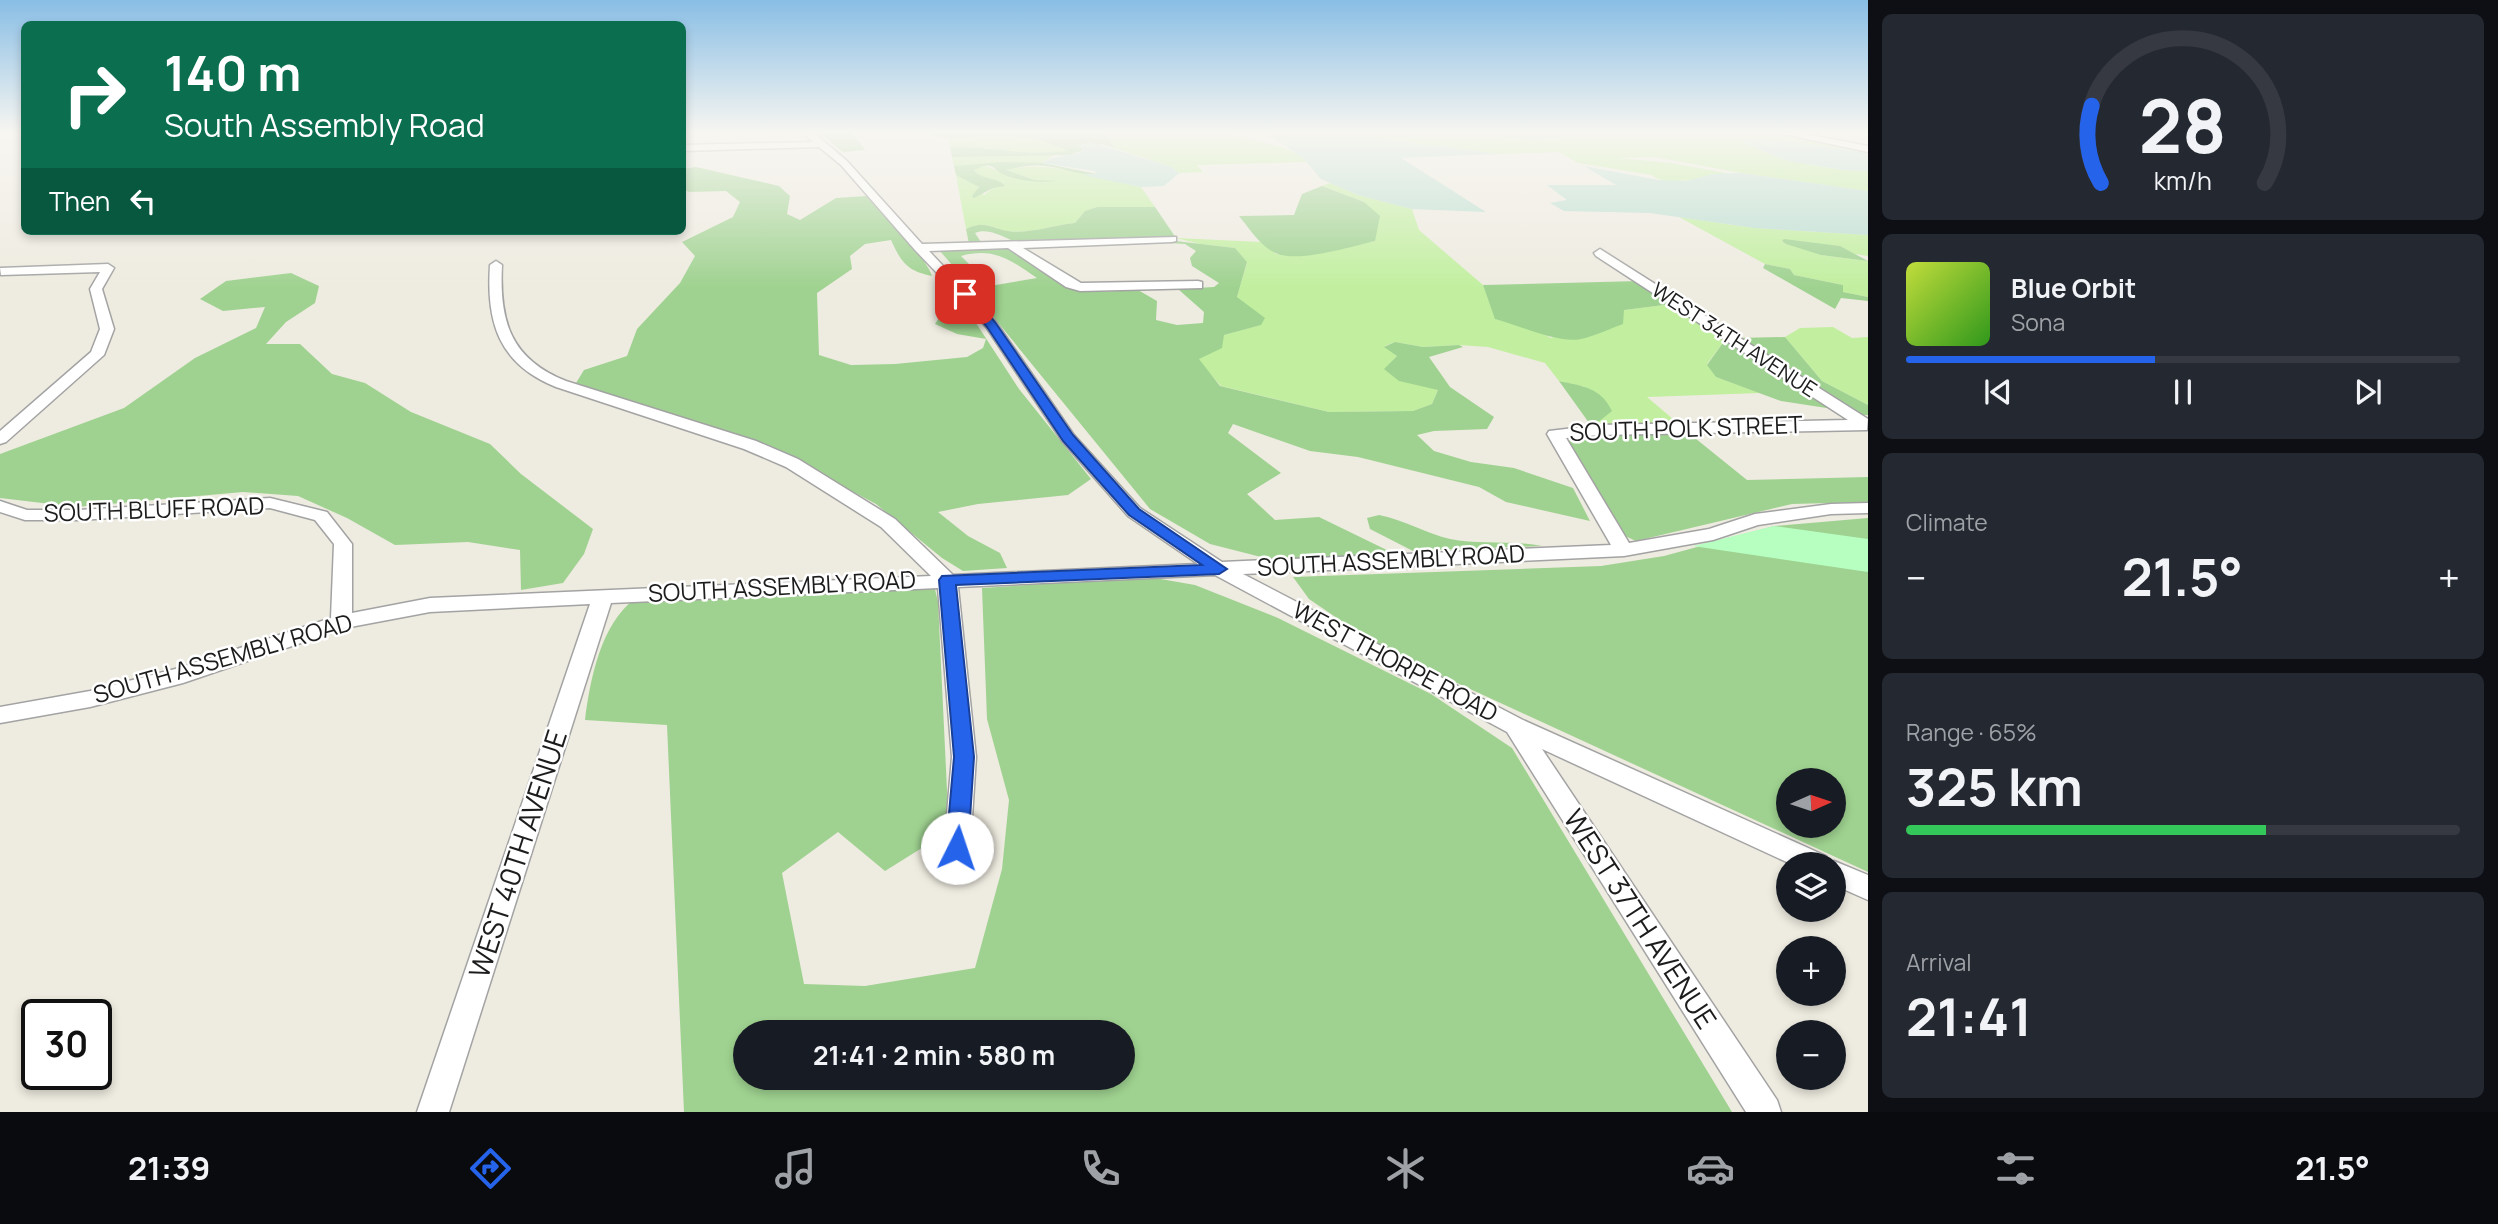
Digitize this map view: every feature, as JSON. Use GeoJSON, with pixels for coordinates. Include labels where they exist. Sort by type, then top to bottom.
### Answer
{"type":"FeatureCollection","features":[{"type":"Feature","properties":{"kind":"street","name":"WEST THORPE ROAD"},"geometry":{"type":"LineString","coordinates":[[865,184],[919,248],[965,294],[991,325],[1068,438],[1134,512],[1219,569],[1515,726],[1791,852]]}},
{"type":"Feature","properties":{"kind":"street"},"geometry":{"type":"LineString","coordinates":[[919,248],[1172,239]]}},
{"type":"Feature","properties":{"kind":"street"},"geometry":{"type":"LineString","coordinates":[[1011,245],[1080,288],[1198,285]]}},
{"type":"Feature","properties":{"kind":"street","name":"WEST 34TH AVENUE"},"geometry":{"type":"LineString","coordinates":[[1600,253],[1867,424]]}},
{"type":"Feature","properties":{"kind":"street"},"geometry":{"type":"LineString","coordinates":[[496,265],[496,309],[506,340],[532,372],[561,384],[750,445],[792,463],[888,523],[947,580],[964,757],[957,848]]}},
{"type":"Feature","properties":{"kind":"street"},"geometry":{"type":"LineString","coordinates":[[0,439],[97,355],[107,339],[108,328],[96,289],[108,268],[1,271]]}},
{"type":"Feature","properties":{"kind":"street","name":"SOUTH POLK STREET"},"geometry":{"type":"LineString","coordinates":[[1624,550],[1555,434],[1599,430],[1867,424]]}},
{"type":"Feature","properties":{"kind":"street","name":"SOUTH BLUFF ROAD"},"geometry":{"type":"LineString","coordinates":[[0,506],[25,515],[79,515],[270,503],[321,516],[343,544],[341,622]]}},
{"type":"Feature","properties":{"kind":"street","name":"SOUTH ASSEMBLY ROAD"},"geometry":{"type":"LineString","coordinates":[[0,715],[90,699],[183,675],[341,622],[430,605],[1624,550],[1713,534],[1780,515],[1868,508]]}},
{"type":"Feature","properties":{"kind":"street","name":"WEST 40TH AVENUE"},"geometry":{"type":"LineString","coordinates":[[433,1112],[603,596]]}},
{"type":"Feature","properties":{"kind":"street","name":"WEST 37TH AVENUE"},"geometry":{"type":"LineString","coordinates":[[1515,726],[1765,1112]]}},
{"type":"Feature","properties":{"kind":"street"},"geometry":{"type":"LineString","coordinates":[[1846,878],[1868,888]]}},
{"type":"Feature","properties":{"kind":"green space"},"geometry":{"type":"Polygon","coordinates":[[[686,184],[779,186],[790,196],[787,214],[800,220],[836,198],[867,196],[913,247],[932,276],[916,271],[906,264],[891,240],[865,244],[850,256],[852,269],[817,293],[819,355],[851,365],[967,357],[983,348],[986,339],[957,334],[935,324],[947,306],[961,300],[1019,389],[1091,479],[1068,495],[978,504],[938,512],[968,536],[1000,553],[1007,568],[963,571],[942,558],[876,504],[770,448],[576,383],[584,370],[627,356],[637,329],[680,283],[695,256],[682,242],[733,217],[740,202],[726,191],[686,190],[686,184]]]}},
{"type":"Feature","properties":{"kind":"green space"},"geometry":{"type":"Polygon","coordinates":[[[958,184],[976,184],[984,195],[999,184],[1128,184],[1141,187],[1155,207],[1097,207],[1085,211],[1075,223],[1029,231],[1011,232],[981,225],[966,229],[958,184]]]}},
{"type":"Feature","properties":{"kind":"green space"},"geometry":{"type":"Polygon","coordinates":[[[973,184],[1005,186],[993,188],[974,198],[972,196],[979,187],[973,184]]]}},
{"type":"Feature","properties":{"kind":"green space"},"geometry":{"type":"Polygon","coordinates":[[[1126,184],[1166,184],[1164,186],[1141,187],[1126,184]]]}},
{"type":"Feature","properties":{"kind":"green space"},"geometry":{"type":"Polygon","coordinates":[[[1332,184],[1358,195],[1412,209],[1419,230],[1483,285],[1496,319],[1531,328],[1551,338],[1624,310],[1672,304],[1725,340],[1707,364],[1716,377],[1760,393],[1647,397],[1680,425],[1592,427],[1585,387],[1559,381],[1545,363],[1488,347],[1423,347],[1395,342],[1385,346],[1397,356],[1385,369],[1438,390],[1432,404],[1413,411],[1329,412],[1221,386],[1198,360],[1224,335],[1260,325],[1237,297],[1247,263],[1235,248],[1176,238],[1262,242],[1276,254],[1293,256],[1375,241],[1364,202],[1322,186],[1332,184]]]}},
{"type":"Feature","properties":{"kind":"green space"},"geometry":{"type":"Polygon","coordinates":[[[1332,184],[1442,184],[1486,212],[1412,209],[1358,195],[1332,184]]]}},
{"type":"Feature","properties":{"kind":"green space"},"geometry":{"type":"Polygon","coordinates":[[[1614,184],[1818,184],[1868,191],[1868,235],[1754,228],[1650,213],[1564,211],[1550,203],[1567,200],[1547,185],[1616,185],[1614,184]]]}},
{"type":"Feature","properties":{"kind":"green space"},"geometry":{"type":"Polygon","coordinates":[[[1818,184],[1868,184],[1868,191],[1818,184]]]}},
{"type":"Feature","properties":{"kind":"green space"},"geometry":{"type":"Polygon","coordinates":[[[1322,186],[1364,202],[1380,216],[1375,241],[1326,253],[1288,256],[1267,248],[1239,216],[1294,215],[1302,194],[1322,186]]]}},
{"type":"Feature","properties":{"kind":"green space"},"geometry":{"type":"Polygon","coordinates":[[[1097,207],[1155,207],[1176,238],[1011,240],[984,231],[975,233],[981,242],[969,244],[966,229],[976,225],[1011,232],[1038,230],[1075,223],[1085,211],[1097,207]]]}},
{"type":"Feature","properties":{"kind":"green space"},"geometry":{"type":"Polygon","coordinates":[[[1679,217],[1754,228],[1868,235],[1868,256],[1855,254],[1839,246],[1782,241],[1821,255],[1868,261],[1868,297],[1843,292],[1843,285],[1794,275],[1790,269],[1765,264],[1679,217]]]}},
{"type":"Feature","properties":{"kind":"green space"},"geometry":{"type":"Polygon","coordinates":[[[1784,239],[1840,246],[1868,261],[1821,255],[1786,244],[1782,241],[1784,239]]]}},
{"type":"Feature","properties":{"kind":"green space"},"geometry":{"type":"Polygon","coordinates":[[[1167,240],[1235,248],[1247,262],[1237,297],[1265,318],[1261,325],[1224,335],[1222,348],[1199,359],[1220,386],[1329,412],[1413,411],[1432,404],[1438,390],[1399,381],[1384,369],[1397,356],[1384,347],[1395,342],[1423,347],[1459,345],[1463,347],[1429,357],[1450,387],[1494,417],[1487,429],[1434,431],[1417,435],[1434,451],[1471,462],[1514,468],[1573,488],[1590,521],[1506,502],[1479,487],[1358,457],[1310,451],[1233,424],[1228,433],[1281,473],[1247,494],[1275,520],[1319,517],[1395,554],[1269,559],[1210,544],[1150,509],[991,314],[978,294],[984,287],[1037,278],[1002,257],[983,253],[961,256],[985,280],[968,283],[939,250],[1010,248],[1070,289],[1096,292],[1138,290],[1157,301],[1156,320],[1177,325],[1203,323],[1204,312],[1178,289],[1214,287],[1219,283],[1192,266],[1190,258],[1196,251],[1185,244],[1169,243],[1167,240]]]}},
{"type":"Feature","properties":{"kind":"green space"},"geometry":{"type":"Polygon","coordinates":[[[1765,264],[1790,269],[1794,275],[1843,285],[1843,292],[1868,297],[1868,301],[1841,298],[1835,309],[1763,268],[1765,264]]]}},
{"type":"Feature","properties":{"kind":"green space"},"geometry":{"type":"Polygon","coordinates":[[[291,273],[319,286],[315,303],[286,322],[266,344],[300,344],[332,374],[365,383],[411,412],[490,444],[521,474],[593,529],[584,554],[563,583],[521,590],[520,550],[468,542],[395,545],[347,518],[298,496],[243,492],[76,507],[0,498],[0,454],[124,408],[195,358],[256,328],[265,307],[223,311],[200,299],[226,281],[291,273]]]}},
{"type":"Feature","properties":{"kind":"green space"},"geometry":{"type":"Polygon","coordinates":[[[1639,281],[1672,304],[1624,310],[1623,324],[1592,336],[1572,340],[1495,319],[1483,285],[1639,281]]]}},
{"type":"Feature","properties":{"kind":"green space"},"geometry":{"type":"Polygon","coordinates":[[[1833,327],[1852,338],[1868,337],[1868,405],[1822,381],[1785,337],[1800,328],[1833,327]]]}},
{"type":"Feature","properties":{"kind":"green space"},"geometry":{"type":"Polygon","coordinates":[[[1785,337],[1822,381],[1868,405],[1868,415],[1861,415],[1738,338],[1785,337]]]}},
{"type":"Feature","properties":{"kind":"green space"},"geometry":{"type":"Polygon","coordinates":[[[1725,340],[1833,409],[1781,401],[1716,377],[1707,365],[1725,340]]]}},
{"type":"Feature","properties":{"kind":"green space"},"geometry":{"type":"Polygon","coordinates":[[[1559,381],[1597,393],[1612,411],[1592,427],[1559,381]]]}},
{"type":"Feature","properties":{"kind":"green space"},"geometry":{"type":"Polygon","coordinates":[[[1685,430],[1747,480],[1868,477],[1868,502],[1792,504],[1636,541],[1623,535],[1569,446],[1569,440],[1582,434],[1685,430]]]}},
{"type":"Feature","properties":{"kind":"green space"},"geometry":{"type":"Polygon","coordinates":[[[1379,515],[1450,539],[1542,546],[1413,551],[1370,529],[1367,518],[1379,515]]]}},
{"type":"Feature","properties":{"kind":"green space"},"geometry":{"type":"Polygon","coordinates":[[[1868,518],[1868,872],[1846,862],[1846,852],[1825,852],[1794,838],[1846,838],[1846,768],[1776,768],[1776,830],[1381,648],[1309,599],[1293,577],[1601,566],[1664,556],[1774,526],[1868,518]]]}},
{"type":"Feature","properties":{"kind":"green space"},"geometry":{"type":"Polygon","coordinates":[[[1774,526],[1868,539],[1868,572],[1693,546],[1774,526]]]}},
{"type":"Feature","properties":{"kind":"green space"},"geometry":{"type":"Polygon","coordinates":[[[1149,577],[1195,585],[1278,618],[1431,694],[1512,748],[1732,1112],[684,1112],[667,725],[585,720],[599,654],[623,609],[635,599],[934,585],[938,602],[948,811],[933,841],[885,871],[838,832],[782,873],[804,984],[865,986],[975,968],[1002,869],[1009,800],[987,719],[982,588],[1149,577]]]}},
{"type":"Feature","properties":{"kind":"route"},"geometry":{"type":"LineString","coordinates":[[957,848],[964,757],[947,580],[1219,569],[1134,512],[1068,438],[991,325],[965,294]]}}]}
